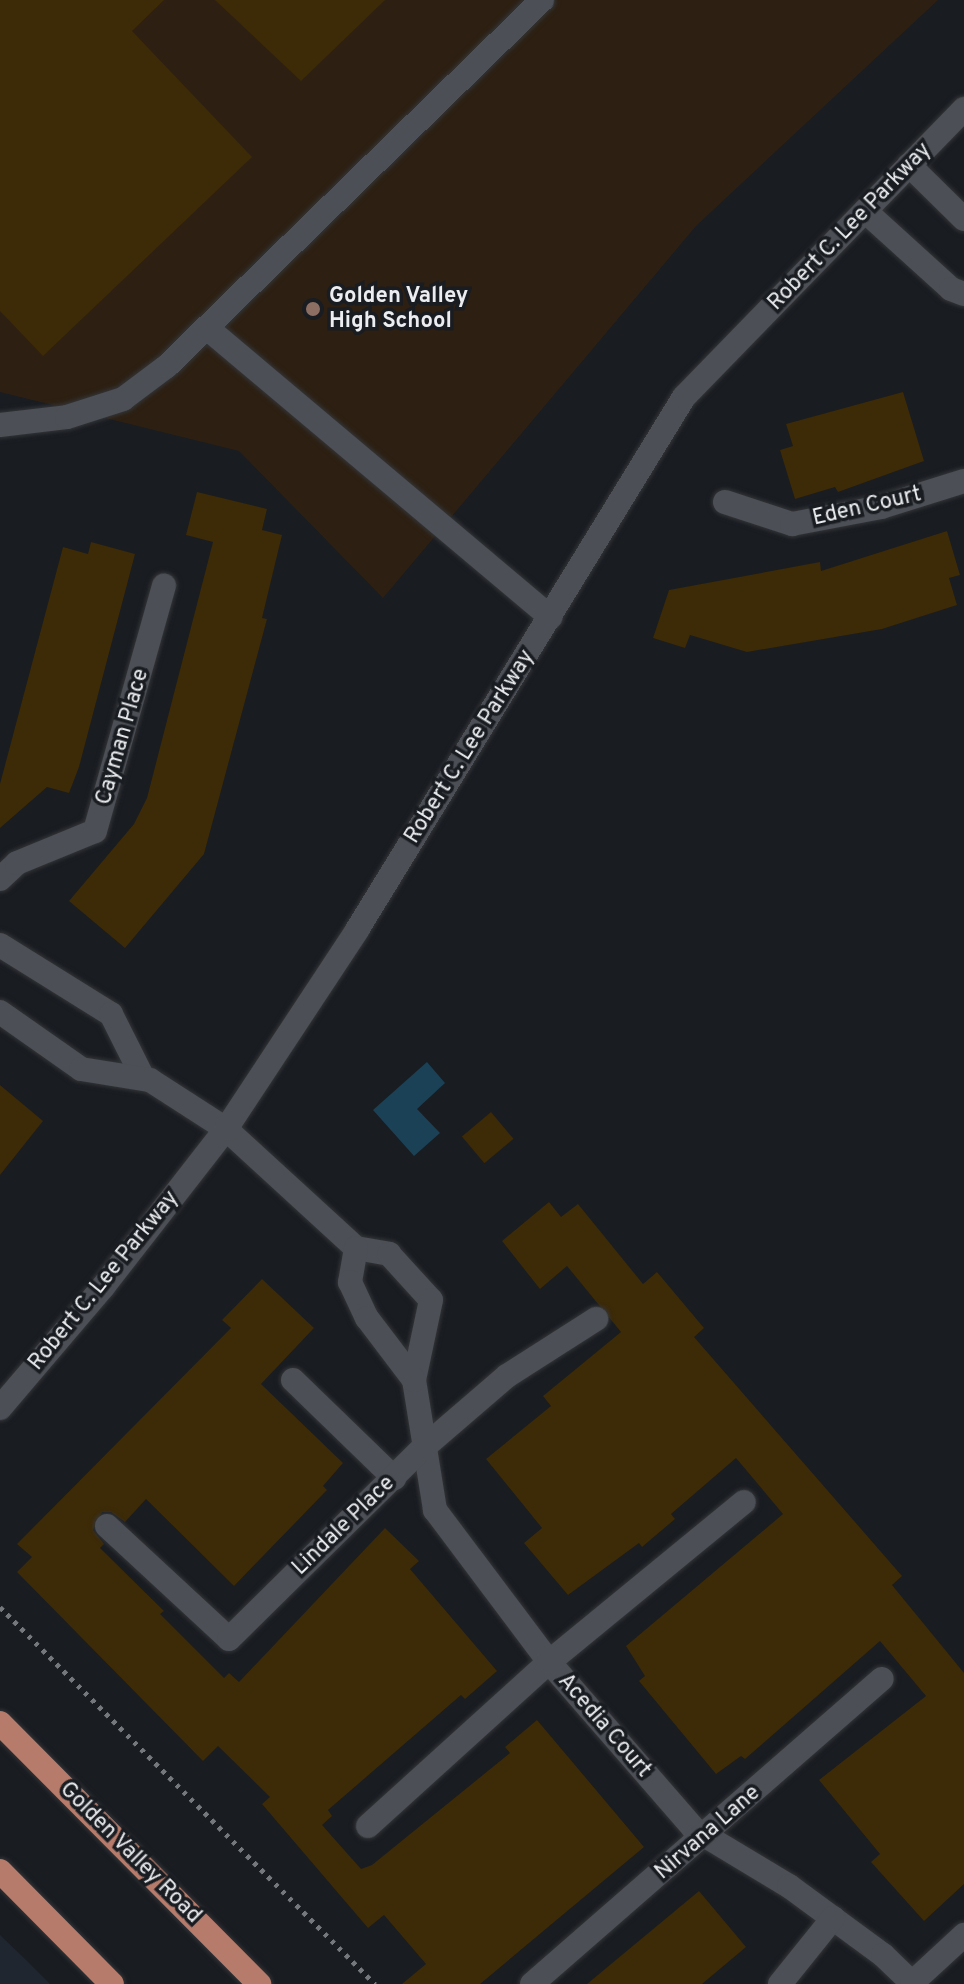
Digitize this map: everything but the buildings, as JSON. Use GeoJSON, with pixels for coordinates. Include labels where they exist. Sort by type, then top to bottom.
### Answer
{"type":"FeatureCollection","features":[{"type":"Feature","properties":{"kind":"main road","name":"Golden Valley Road"},"geometry":{"type":"LineString","coordinates":[[0,1723],[259,1984]]}},
{"type":"Feature","properties":{"kind":"main road"},"geometry":{"type":"LineString","coordinates":[[0,1871],[112,1984]]}},
{"type":"Feature","properties":{"kind":"street"},"geometry":{"type":"LineString","coordinates":[[0,425],[67,417],[123,399],[207,328],[542,0]]}},
{"type":"Feature","properties":{"kind":"street","name":"Robert C. Lee Parkway"},"geometry":{"type":"LineString","coordinates":[[0,1408],[103,1287],[226,1129],[357,930],[684,397],[964,109]]}},
{"type":"Feature","properties":{"kind":"street"},"geometry":{"type":"LineString","coordinates":[[909,165],[964,219]]}},
{"type":"Feature","properties":{"kind":"street"},"geometry":{"type":"LineString","coordinates":[[865,211],[951,289],[964,294]]}},
{"type":"Feature","properties":{"kind":"street"},"geometry":{"type":"LineString","coordinates":[[207,328],[550,617]]}},
{"type":"Feature","properties":{"kind":"street","name":"Eden Court"},"geometry":{"type":"LineString","coordinates":[[725,502],[792,524],[881,507],[964,481]]}},
{"type":"Feature","properties":{"kind":"street","name":"Cayman Place"},"geometry":{"type":"LineString","coordinates":[[0,879],[17,863],[95,831],[164,585]]}},
{"type":"Feature","properties":{"kind":"street"},"geometry":{"type":"LineString","coordinates":[[0,945],[111,1014],[142,1076]]}},
{"type":"Feature","properties":{"kind":"street"},"geometry":{"type":"LineString","coordinates":[[0,1012],[81,1069],[142,1076]]}},
{"type":"Feature","properties":{"kind":"street","name":"Acedia Court"},"geometry":{"type":"LineString","coordinates":[[142,1076],[226,1129],[356,1248],[389,1254],[431,1300],[414,1380],[422,1449],[435,1510],[549,1662],[705,1836],[833,1918],[913,1984]]}},
{"type":"Feature","properties":{"kind":"street"},"geometry":{"type":"LineString","coordinates":[[356,1248],[350,1282],[367,1318],[414,1380]]}},
{"type":"Feature","properties":{"kind":"street","name":"Lindale Place"},"geometry":{"type":"LineString","coordinates":[[107,1526],[229,1639],[422,1449],[507,1376],[596,1319]]}},
{"type":"Feature","properties":{"kind":"street"},"geometry":{"type":"LineString","coordinates":[[293,1380],[394,1478]]}},
{"type":"Feature","properties":{"kind":"street"},"geometry":{"type":"LineString","coordinates":[[368,1826],[549,1662],[744,1502]]}},
{"type":"Feature","properties":{"kind":"street","name":"Nirvana Lane"},"geometry":{"type":"LineString","coordinates":[[532,1984],[882,1679]]}},
{"type":"Feature","properties":{"kind":"street"},"geometry":{"type":"LineString","coordinates":[[780,1984],[833,1918]]}},
{"type":"Feature","properties":{"kind":"street"},"geometry":{"type":"LineString","coordinates":[[913,1984],[964,1935]]}},
{"type":"Feature","properties":{"kind":"path"},"geometry":{"type":"LineString","coordinates":[[0,1607],[375,1984]]}},
{"type":"Feature","properties":{"kind":"shaded area","name":"Golden Valley High School"},"geometry":{"type":"Polygon","coordinates":[[[0,0],[938,0],[696,226],[383,598],[239,451],[0,392],[0,0]]]}},
{"type":"Feature","properties":{"kind":"shaded area"},"geometry":{"type":"Polygon","coordinates":[[[0,1935],[24,1958],[50,1984],[0,1984],[0,1935]]]}},
{"type":"Feature","properties":{"kind":"water"},"geometry":{"type":"Polygon","coordinates":[[[427,1062],[445,1083],[417,1109],[440,1133],[414,1156],[373,1110],[427,1062]]]}},
{"type":"Feature","properties":{"kind":"place","name":"Golden Valley High School"},"geometry":{"type":"Point","coordinates":[313,309]}}]}
